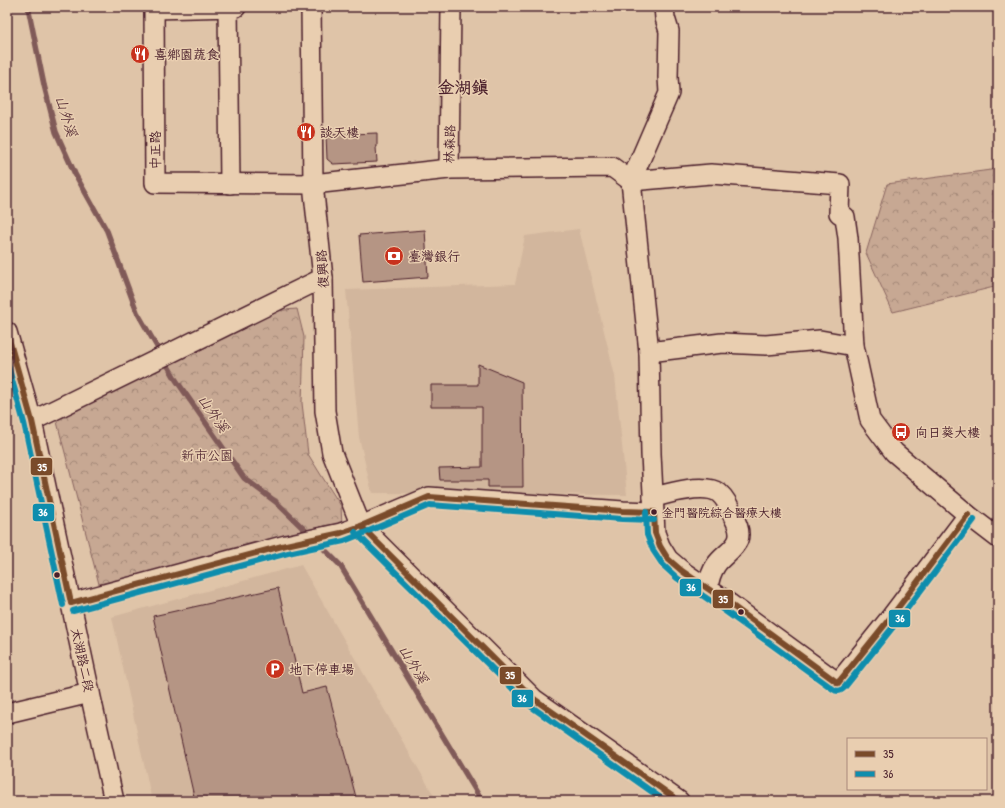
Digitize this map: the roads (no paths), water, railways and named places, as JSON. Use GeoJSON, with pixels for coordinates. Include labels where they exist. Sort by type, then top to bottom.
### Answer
{"type":"FeatureCollection","features":[{"type":"Feature","properties":{"kind":"street"},"geometry":{"type":"LineString","coordinates":[[228,7],[230,184]]}},
{"type":"Feature","properties":{"kind":"street"},"geometry":{"type":"LineString","coordinates":[[154,8],[236,7]]}},
{"type":"Feature","properties":{"kind":"street","name":"復興路"},"geometry":{"type":"LineString","coordinates":[[311,7],[313,184],[323,278],[325,411],[332,453],[361,526]]}},
{"type":"Feature","properties":{"kind":"street","name":"林森路"},"geometry":{"type":"LineString","coordinates":[[313,184],[449,169],[451,7]]}},
{"type":"Feature","properties":{"kind":"street"},"geometry":{"type":"LineString","coordinates":[[664,7],[665,18],[670,31],[668,77],[669,93],[631,181],[649,352],[653,504],[655,533],[660,546],[668,559],[682,571],[708,588],[838,683],[891,617],[968,515]]}},
{"type":"Feature","properties":{"kind":"street","name":"中正路"},"geometry":{"type":"LineString","coordinates":[[154,8],[155,184],[313,184]]}},
{"type":"Feature","properties":{"kind":"street"},"geometry":{"type":"LineString","coordinates":[[449,169],[612,166],[631,181],[711,174],[840,184],[839,213],[845,217],[848,238],[854,346],[870,420],[894,452],[968,515],[998,538]]}},
{"type":"Feature","properties":{"kind":"street"},"geometry":{"type":"LineString","coordinates":[[32,421],[323,278]]}},
{"type":"Feature","properties":{"kind":"street","name":"太湖路二段"},"geometry":{"type":"LineString","coordinates":[[7,332],[32,421],[114,801]]}},
{"type":"Feature","properties":{"kind":"street"},"geometry":{"type":"LineString","coordinates":[[649,352],[722,343],[766,345],[820,340],[854,346]]}},
{"type":"Feature","properties":{"kind":"street"},"geometry":{"type":"LineString","coordinates":[[70,602],[286,545],[341,533],[429,497],[623,511],[653,504],[686,490],[700,488],[713,490],[719,493],[726,501],[739,531],[738,539],[716,565],[711,574],[708,588]]}},
{"type":"Feature","properties":{"kind":"street"},"geometry":{"type":"LineString","coordinates":[[361,526],[534,699],[679,801]]}},
{"type":"Feature","properties":{"kind":"street"},"geometry":{"type":"LineString","coordinates":[[7,713],[90,693]]}},
{"type":"Feature","properties":{"kind":"waterway","name":"山外溪"},"geometry":{"type":"LineString","coordinates":[[28,7],[44,85],[56,132],[75,174],[107,231],[137,312],[176,380],[244,478],[276,502],[311,536]]}},
{"type":"Feature","properties":{"kind":"waterway","name":"山外溪"},"geometry":{"type":"LineString","coordinates":[[317,542],[340,565],[482,801]]}},
{"type":"Feature","properties":{"kind":"place","name":"喜鄉園蔬食"},"geometry":{"type":"Point","coordinates":[140,54]}},
{"type":"Feature","properties":{"kind":"place","name":"談天樓"},"geometry":{"type":"Point","coordinates":[306,132]}},
{"type":"Feature","properties":{"kind":"place","name":"臺灣銀行"},"geometry":{"type":"Point","coordinates":[394,256]}},
{"type":"Feature","properties":{"kind":"place","name":"向日葵大樓"},"geometry":{"type":"Point","coordinates":[901,432]}},
{"type":"Feature","properties":{"kind":"place","name":"金門醫院綜合醫療大樓"},"geometry":{"type":"Point","coordinates":[654,512]}},
{"type":"Feature","properties":{"kind":"place","name":"地下停車場"},"geometry":{"type":"Point","coordinates":[275,669]}},
{"type":"Feature","properties":{"kind":"district","name":"金湖鎮"},"geometry":{"type":"Point","coordinates":[463,86]}},
{"type":"Feature","properties":{"kind":"park label","name":"新市公園"},"geometry":{"type":"Point","coordinates":[207,455]}}]}
